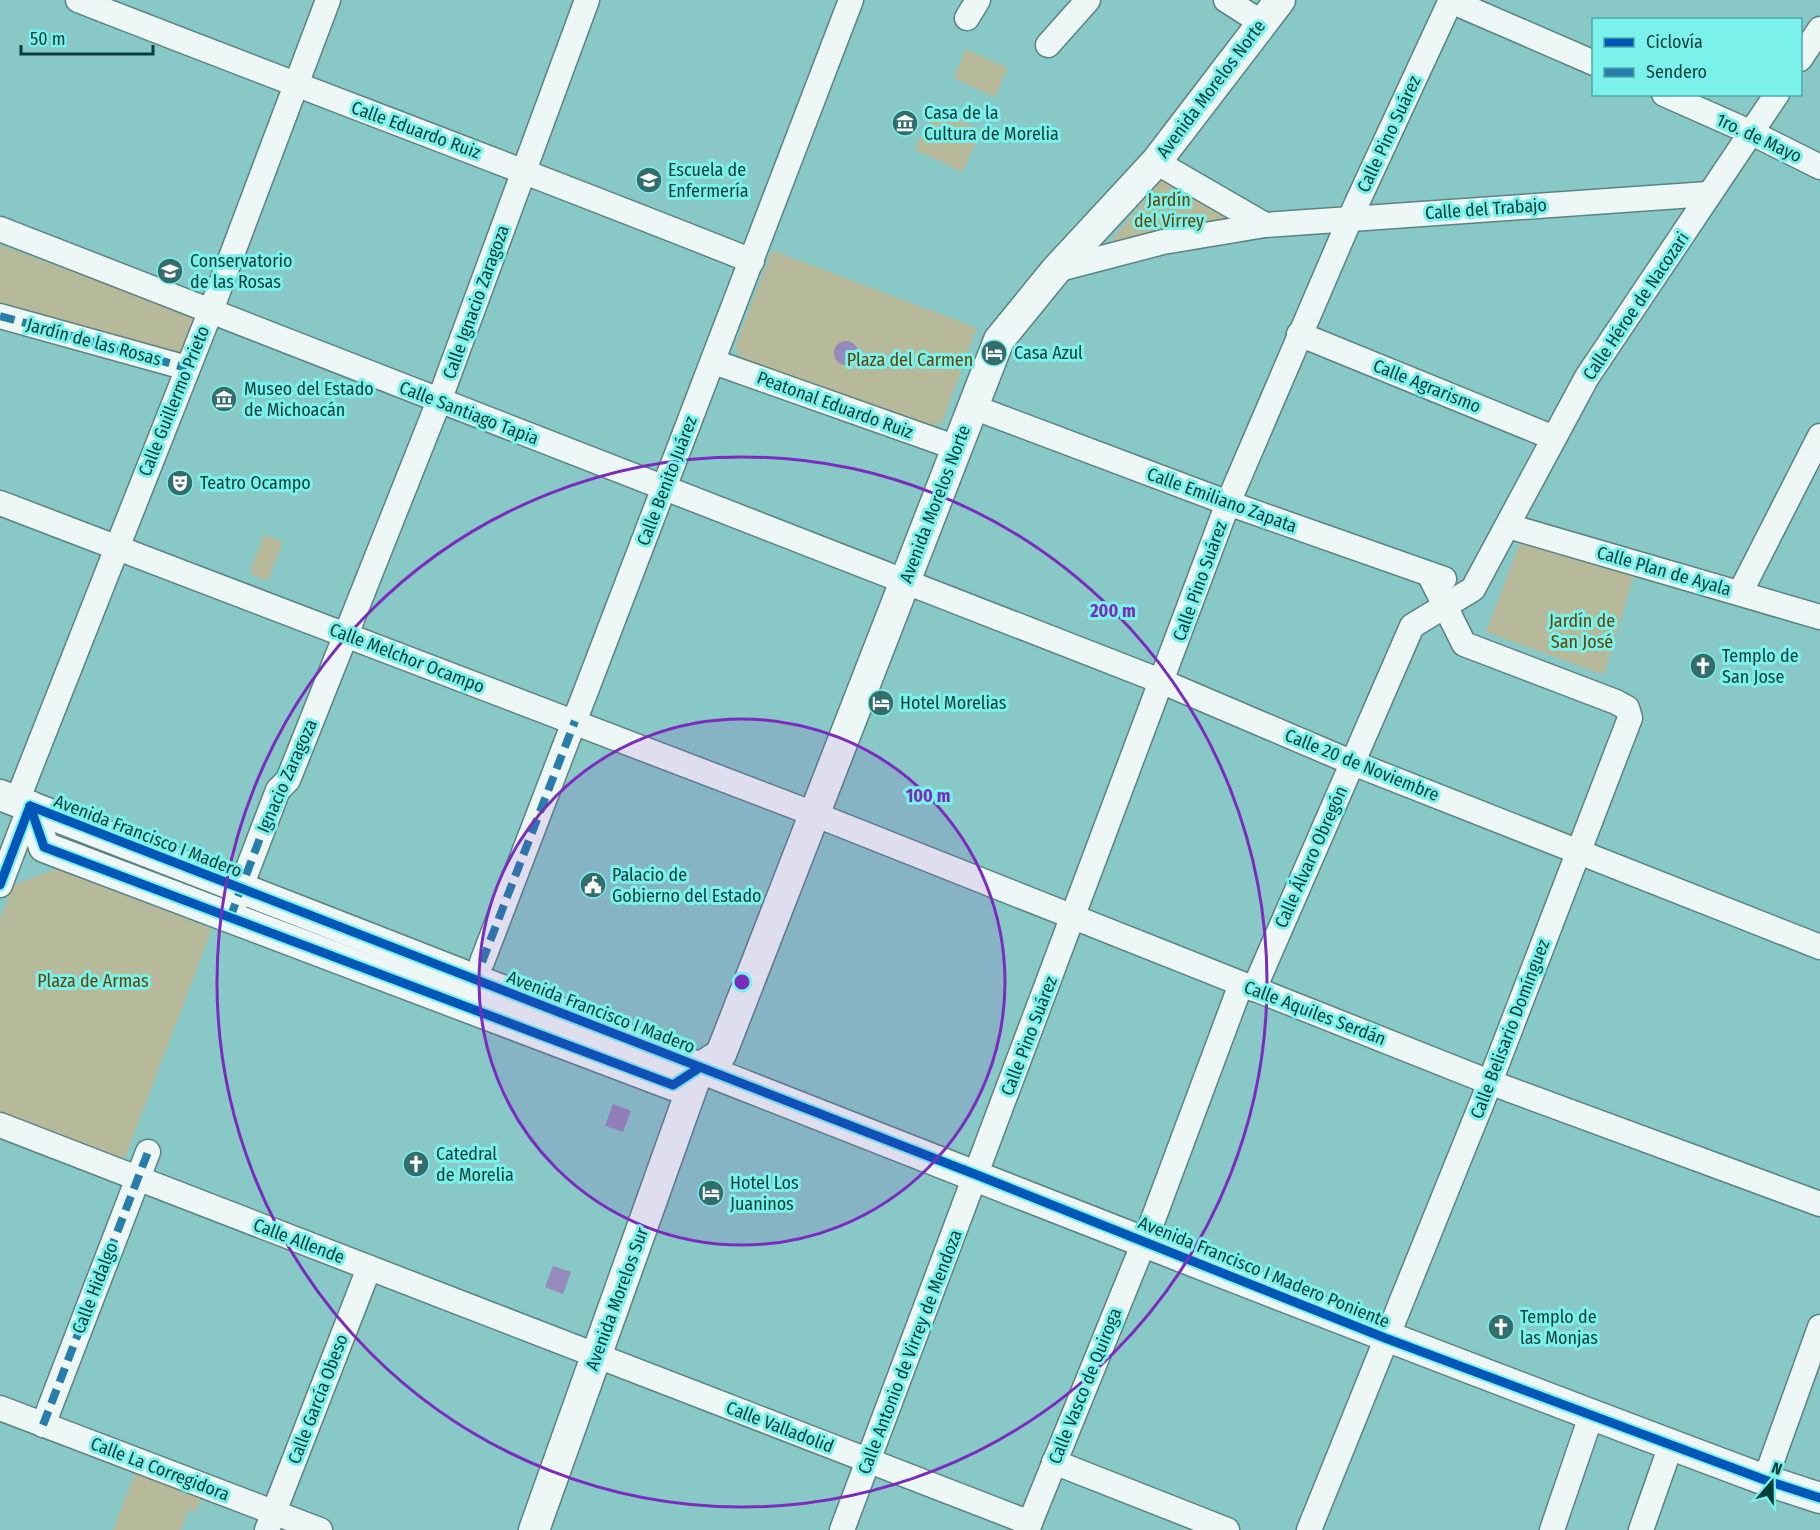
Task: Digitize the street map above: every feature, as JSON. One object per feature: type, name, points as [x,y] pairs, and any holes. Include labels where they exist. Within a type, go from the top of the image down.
[{"type":"main road","name":"Avenida Morelos Norte","points":[[699,1068],[721,1054],[999,340],[1056,270],[1156,162],[1271,11]]},
{"type":"main road","name":"Avenida Francisco I Madero","points":[[16,801],[699,1068]]},
{"type":"main road","name":"Avenida Francisco I Madero","points":[[16,801],[44,847],[673,1085],[699,1068]]},
{"type":"main road","name":"Avenida Francisco I Madero Poniente","points":[[699,1068],[977,1175],[1385,1338],[1591,1416],[1820,1498]]},
{"type":"main road","name":"Avenida Morelos Sur","points":[[534,1530],[699,1068]]},
{"type":"street","name":"Calle Eduardo Ruiz","points":[[78,0],[524,170],[752,261]]},
{"type":"street","name":"Calle Guillermo Prieto","points":[[0,885],[16,801],[211,311],[328,0]]},
{"type":"street","name":"Calle Ignacio Zaragoza","points":[[346,635],[439,401],[587,0]]},
{"type":"street","name":"Calle Benito Juárez","points":[[482,962],[851,0]]},
{"type":"street","points":[[1048,45],[1088,0]]},
{"type":"street","points":[[1226,0],[1271,11]]},
{"type":"street","points":[[1451,0],[1592,63]]},
{"type":"street","name":"Calle Pino Suárez","points":[[977,1175],[1228,503],[1350,218],[1451,0]]},
{"type":"street","points":[[1802,56],[1820,29]]},
{"type":"street","name":"1ro. de Mayo","points":[[1669,96],[1752,133],[1820,167]]},
{"type":"street","name":"Calle Héroe de Nacozari","points":[[1473,589],[1587,377],[1776,96]]},
{"type":"street","points":[[1156,162],[1265,225]]},
{"type":"street","name":"Calle del Trabajo","points":[[1056,270],[1163,242],[1265,225],[1708,194]]},
{"type":"street","name":"Calle Santiago Tapia","points":[[0,229],[906,581]]},
{"type":"street","name":"Jardín de las Rosas","points":[[0,316],[187,368]]},
{"type":"street","name":"Calle Agrarismo","points":[[1299,334],[1554,438]]},
{"type":"street","name":"Peatonal Eduardo Ruiz","points":[[714,362],[957,448]]},
{"type":"street","name":"Calle Emiliano Zapata","points":[[972,407],[1228,503],[1473,589]]},
{"type":"street","points":[[1740,593],[1819,441]]},
{"type":"street","name":"Calle Melchor Ocampo","points":[[0,503],[814,814]]},
{"type":"street","name":"Calle Plan de Ayala","points":[[1508,526],[1820,617]]},
{"type":"street","points":[[1429,574],[1446,607]]},
{"type":"street","name":"Calle 20 de Noviembre","points":[[906,581],[1163,681],[1353,762],[1820,947]]},
{"type":"street","name":"Calle Álvaro Obregón","points":[[1144,1242],[1247,987],[1353,762],[1412,626],[1473,589]]},
{"type":"street","name":"Calle Belisario Domínguez","points":[[1310,1530],[1489,1082],[1630,718],[1627,708],[1616,702],[1464,645],[1446,607]]},
{"type":"street","name":"Ignacio Zaragoza","points":[[230,918],[278,790],[288,780],[346,635]]},
{"type":"street","name":"Calle Aquiles Serdán","points":[[814,814],[1489,1082],[1820,1204]]},
{"type":"street","name":"Calle Allende","points":[[0,1125],[597,1356]]},
{"type":"street","name":"Calle Hidalgo","points":[[43,1425],[148,1152]]},
{"type":"street","name":"Calle Antonio de Virrey de Mendoza","points":[[842,1530],[977,1175]]},
{"type":"street","name":"Calle Vasco de Quiroga","points":[[1028,1527],[1144,1242]]},
{"type":"street","name":"Calle García Obeso","points":[[270,1521],[369,1268]]},
{"type":"street","points":[[1765,1480],[1820,1327]]},
{"type":"street","name":"Calle Valladolid","points":[[597,1356],[868,1461],[1028,1527]]},
{"type":"street","name":"Calle La Corregidora","points":[[0,1408],[270,1521],[320,1530]]},
{"type":"street","points":[[1551,1530],[1591,1416]]},
{"type":"street","points":[[1641,1530],[1671,1445]]},
{"type":"street","points":[[1054,1462],[1227,1530]]},
{"type":"green space","points":[[966,49],[1008,68],[995,97],[953,78]]},
{"type":"green space","points":[[933,108],[981,130],[963,172],[915,150]]},
{"type":"green space","name":"Jardín del Virrey","points":[[1163,177],[1236,223],[1105,248]]},
{"type":"green space","points":[[0,245],[196,318],[179,361],[0,311]]},
{"type":"green space","name":"Plaza del Carmen","points":[[772,250],[977,328],[942,423],[921,430],[745,365],[735,347]],"holes":[[[846,341],[858,350],[858,354],[847,364],[840,362],[834,353],[839,343]]]},
{"type":"green space","points":[[264,534],[283,542],[268,581],[249,574]]},
{"type":"green space","name":"Jardín de San José","points":[[1522,537],[1635,572],[1604,675],[1486,632]]},
{"type":"green space","name":"Plaza de Armas","points":[[58,868],[212,929],[123,1163],[0,1116],[0,919],[13,885]]},
{"type":"green space","points":[[137,1468],[203,1493],[196,1512],[189,1510],[181,1530],[113,1530]]},
{"type":"shaded area","points":[[846,341],[854,345],[858,353],[854,361],[846,365],[838,361],[834,353],[838,345]]},
{"type":"shaded area","points":[[613,1104],[631,1111],[623,1132],[605,1126]]},
{"type":"shaded area","points":[[553,1266],[571,1272],[563,1294],[545,1287]]},
{"type":"marked path","points":[[0,316],[187,368]]},
{"type":"marked path","points":[[482,962],[575,721]]},
{"type":"marked path","points":[[230,918],[278,790]]},
{"type":"marked path","points":[[43,1425],[148,1152]]},
{"type":"cycle path","points":[[30,806],[977,1175],[1385,1338],[1765,1480],[1820,1498]]},
{"type":"cycle path","points":[[30,806],[44,847],[673,1085],[699,1068]]},
{"type":"cycle path","points":[[0,885],[30,806]]},
{"type":"place","name":"Casa de la Cultura de Morelia","points":[[905,123]]},
{"type":"place","name":"Escuela de Enfermería","points":[[649,180]]},
{"type":"place","name":"Conservatorio de las Rosas","points":[[170,271]]},
{"type":"place","name":"Casa Azul","points":[[994,353]]},
{"type":"place","name":"Museo del Estado de Michoacán","points":[[224,399]]},
{"type":"place","name":"Teatro Ocampo","points":[[180,483]]},
{"type":"place","name":"Templo de San Jose","points":[[1703,666]]},
{"type":"place","name":"Hotel Morelias","points":[[881,703]]},
{"type":"place","name":"Palacio de Gobierno del Estado","points":[[593,885]]},
{"type":"place","name":"Catedral de Morelia","points":[[416,1164]]},
{"type":"place","name":"Hotel Los Juaninos","points":[[711,1193]]},
{"type":"place","name":"Templo de las Monjas","points":[[1501,1327]]}]
